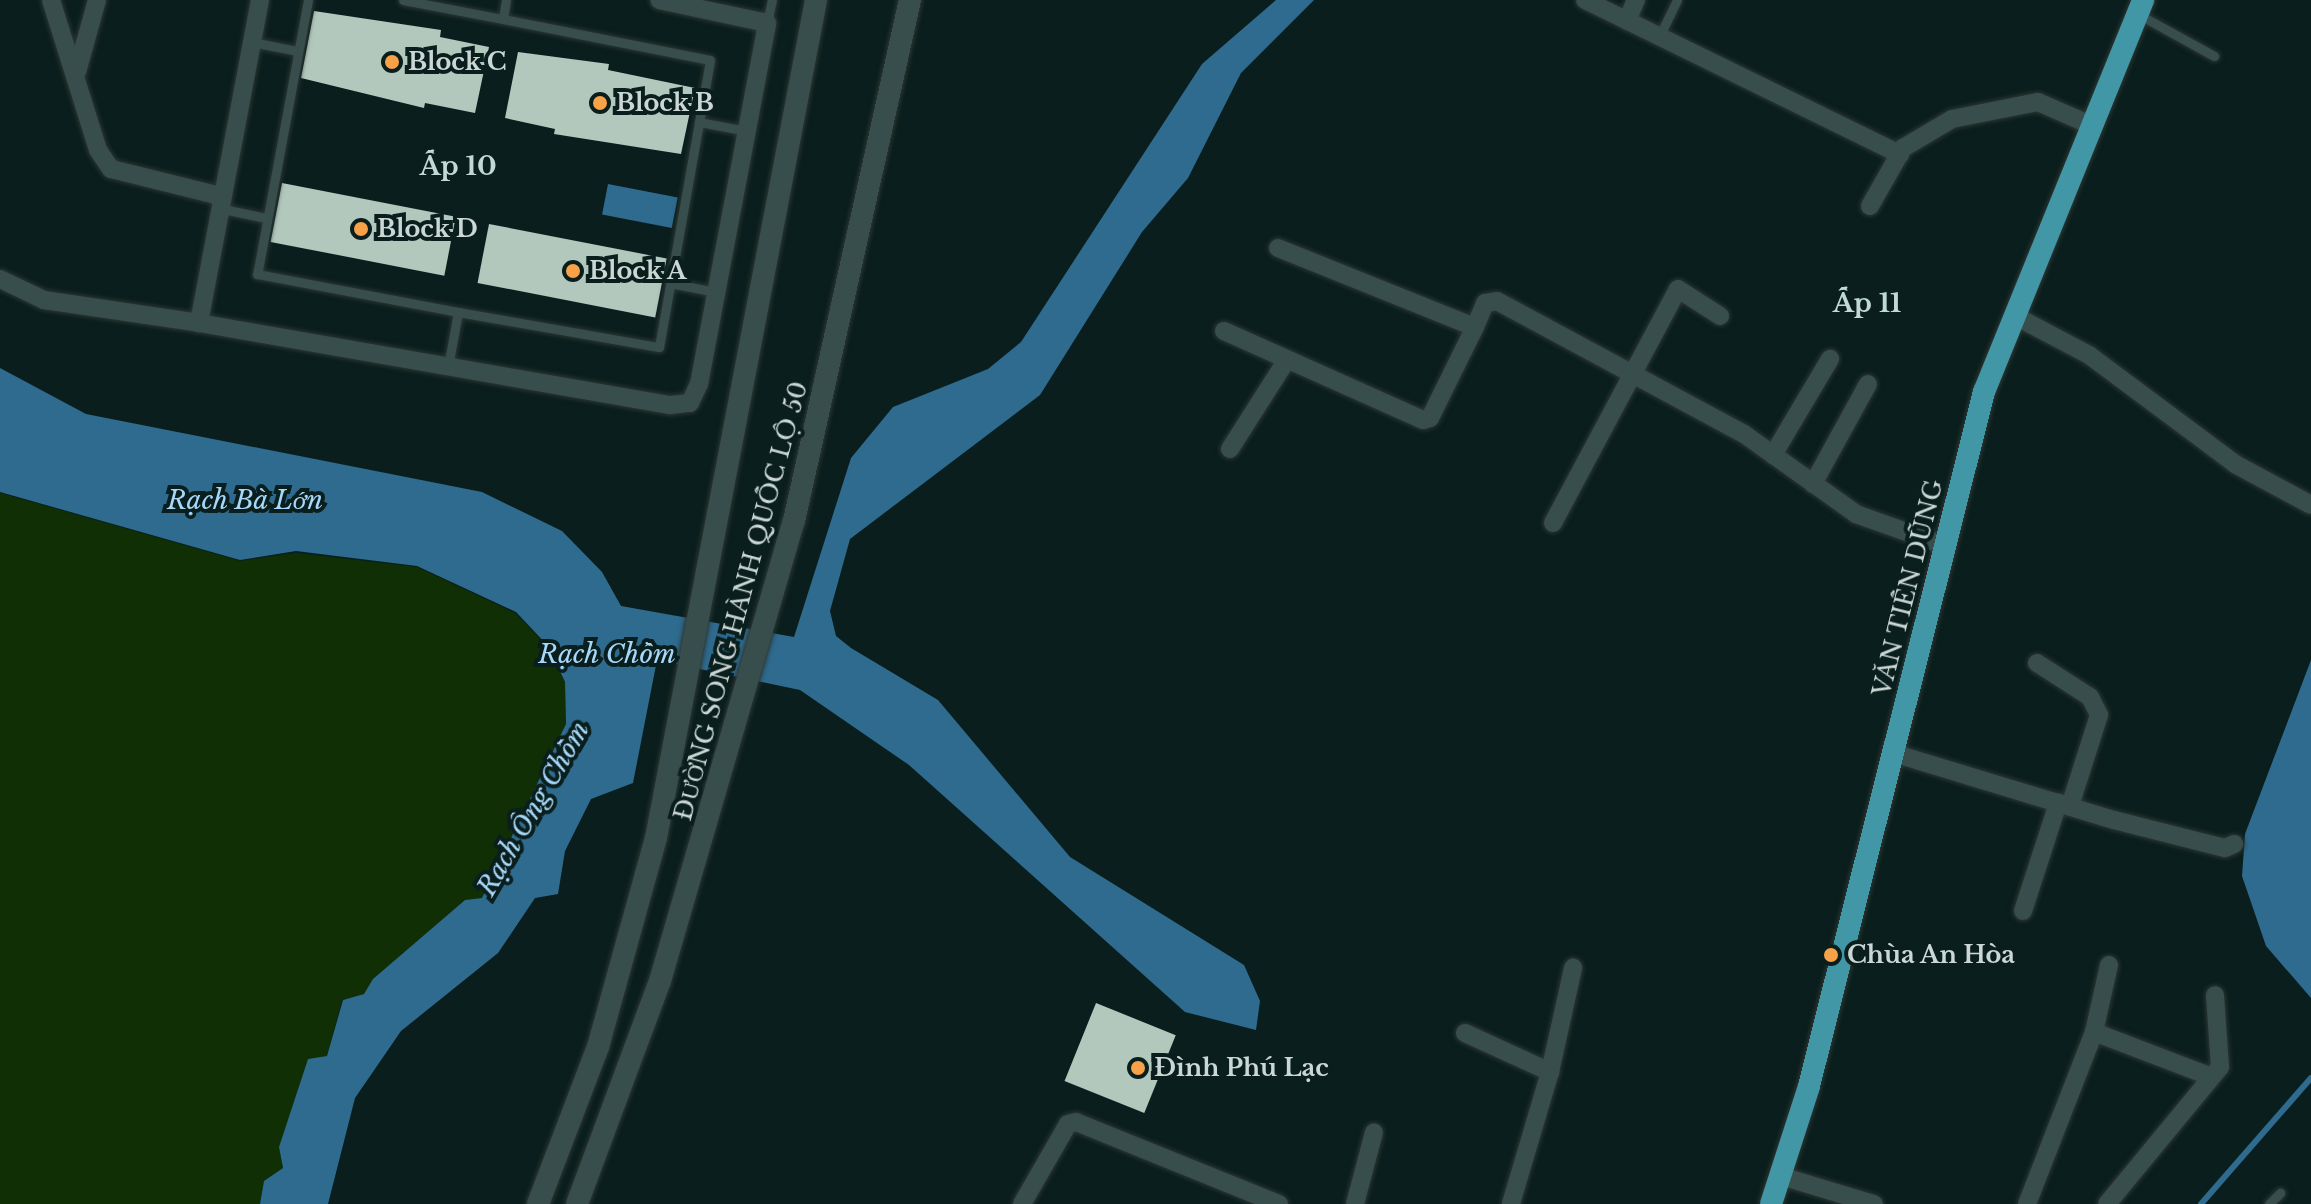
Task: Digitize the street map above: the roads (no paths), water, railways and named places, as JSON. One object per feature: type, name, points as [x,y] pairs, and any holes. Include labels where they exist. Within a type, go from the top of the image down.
[{"type":"highway","name":"VĂN TIẾN DŨNG","points":[[1771,1204],[1893,753],[1984,392],[2141,7]]},
{"type":"main road","name":"ĐƯỜNG SONG HÀNH QUỐC LỘ 50","points":[[538,1204],[630,942],[689,668],[816,0]]},
{"type":"main road","name":"ĐƯỜNG SONG HÀNH QUỐC LỘ 50","points":[[577,1204],[660,981],[768,613],[837,346],[910,0]]},
{"type":"street","points":[[51,0],[77,72],[98,150],[111,169],[219,202]]},
{"type":"street","points":[[77,72],[97,0]]},
{"type":"street","points":[[199,323],[219,202],[260,0]]},
{"type":"street","points":[[0,279],[44,300],[199,323],[448,367],[690,403],[716,292],[767,23],[659,0]]},
{"type":"street","points":[[1585,0],[1900,154]]},
{"type":"street","points":[[1627,21],[1636,0]]},
{"type":"street","points":[[1870,206],[1900,154],[1952,119],[2038,102],[2093,126]]},
{"type":"street","points":[[1278,248],[1475,327]]},
{"type":"street","points":[[1553,523],[1678,289],[1720,316]]},
{"type":"street","points":[[1224,331],[1423,420],[1430,418],[1485,303],[1497,301],[1634,374],[1773,455],[1856,514],[1946,546]]},
{"type":"street","points":[[2015,316],[2089,355],[2235,464],[2311,505]]},
{"type":"street","points":[[1773,455],[1830,359]]},
{"type":"street","points":[[1230,449],[1286,361]]},
{"type":"street","points":[[1813,484],[1868,384]]},
{"type":"street","points":[[2023,911],[2099,715],[2090,697],[2037,663]]},
{"type":"street","points":[[1893,753],[2064,805],[2225,848],[2234,844]]},
{"type":"street","points":[[2027,1204],[2094,1032],[2109,965]]},
{"type":"street","points":[[1511,1204],[1550,1072],[1573,968]]},
{"type":"street","points":[[2107,1204],[2209,1076],[2220,1067],[2215,995]]},
{"type":"street","points":[[2094,1032],[2209,1076]]},
{"type":"street","points":[[1465,1033],[1550,1072]]},
{"type":"street","points":[[1022,1204],[1068,1124],[1076,1122],[1279,1204]]},
{"type":"street","points":[[1355,1204],[1374,1132]]},
{"type":"street","points":[[1781,1176],[1874,1204]]},
{"type":"lane","points":[[308,0],[257,274],[659,347],[710,60],[403,0]]},
{"type":"lane","points":[[503,19],[506,0]]},
{"type":"lane","points":[[767,23],[772,0]]},
{"type":"lane","points":[[1659,37],[1677,0]]},
{"type":"lane","points":[[2141,7],[2214,56]]},
{"type":"lane","points":[[252,42],[298,51]]},
{"type":"lane","points":[[699,122],[747,131]]},
{"type":"lane","points":[[219,202],[266,218]]},
{"type":"lane","points":[[670,283],[716,292]]},
{"type":"lane","points":[[448,367],[458,312]]},
{"type":"lane","points":[[2269,1204],[2280,1193]]},
{"type":"water","name":"Rạch Chồm","points":[[1276,0],[1314,0],[1241,73],[1188,178],[1142,232],[1040,395],[850,539],[830,611],[836,636],[938,700],[1070,857],[1244,965],[1260,1001],[1256,1030],[1185,1012],[909,765],[800,690],[657,660],[633,783],[591,799],[565,851],[558,894],[535,898],[498,953],[401,1031],[355,1098],[328,1204],[260,1204],[264,1181],[283,1168],[279,1147],[308,1059],[327,1056],[343,1000],[364,994],[373,979],[465,900],[482,898],[566,724],[565,682],[548,646],[516,612],[417,566],[296,551],[240,560],[0,492],[0,368],[86,414],[482,492],[562,531],[602,572],[621,606],[794,637],[851,458],[893,407],[988,369],[1021,342],[1202,64]]},
{"type":"water","points":[[608,184],[678,198],[672,228],[602,214]]},
{"type":"water","points":[[2311,660],[2311,998],[2266,946],[2242,876],[2245,834]]},
{"type":"waterway","points":[[2201,1204],[2311,1078]]},
{"type":"place","name":"Block C","points":[[392,62]]},
{"type":"place","name":"Block B","points":[[600,103]]},
{"type":"place","name":"Block D","points":[[361,229]]},
{"type":"place","name":"Block A","points":[[573,271]]},
{"type":"place","name":"Chùa An Hòa","points":[[1831,955]]},
{"type":"place","name":"Đình Phú Lạc","points":[[1138,1068]]},
{"type":"district","name":"Ấp 10","points":[[458,167]]},
{"type":"district","name":"Ấp 11","points":[[1867,304]]},
{"type":"water label","name":"Rạch Bà Lớn","points":[[245,501]]},
{"type":"water label","name":"Rạch Ông Chồm","points":[[534,809]]}]
